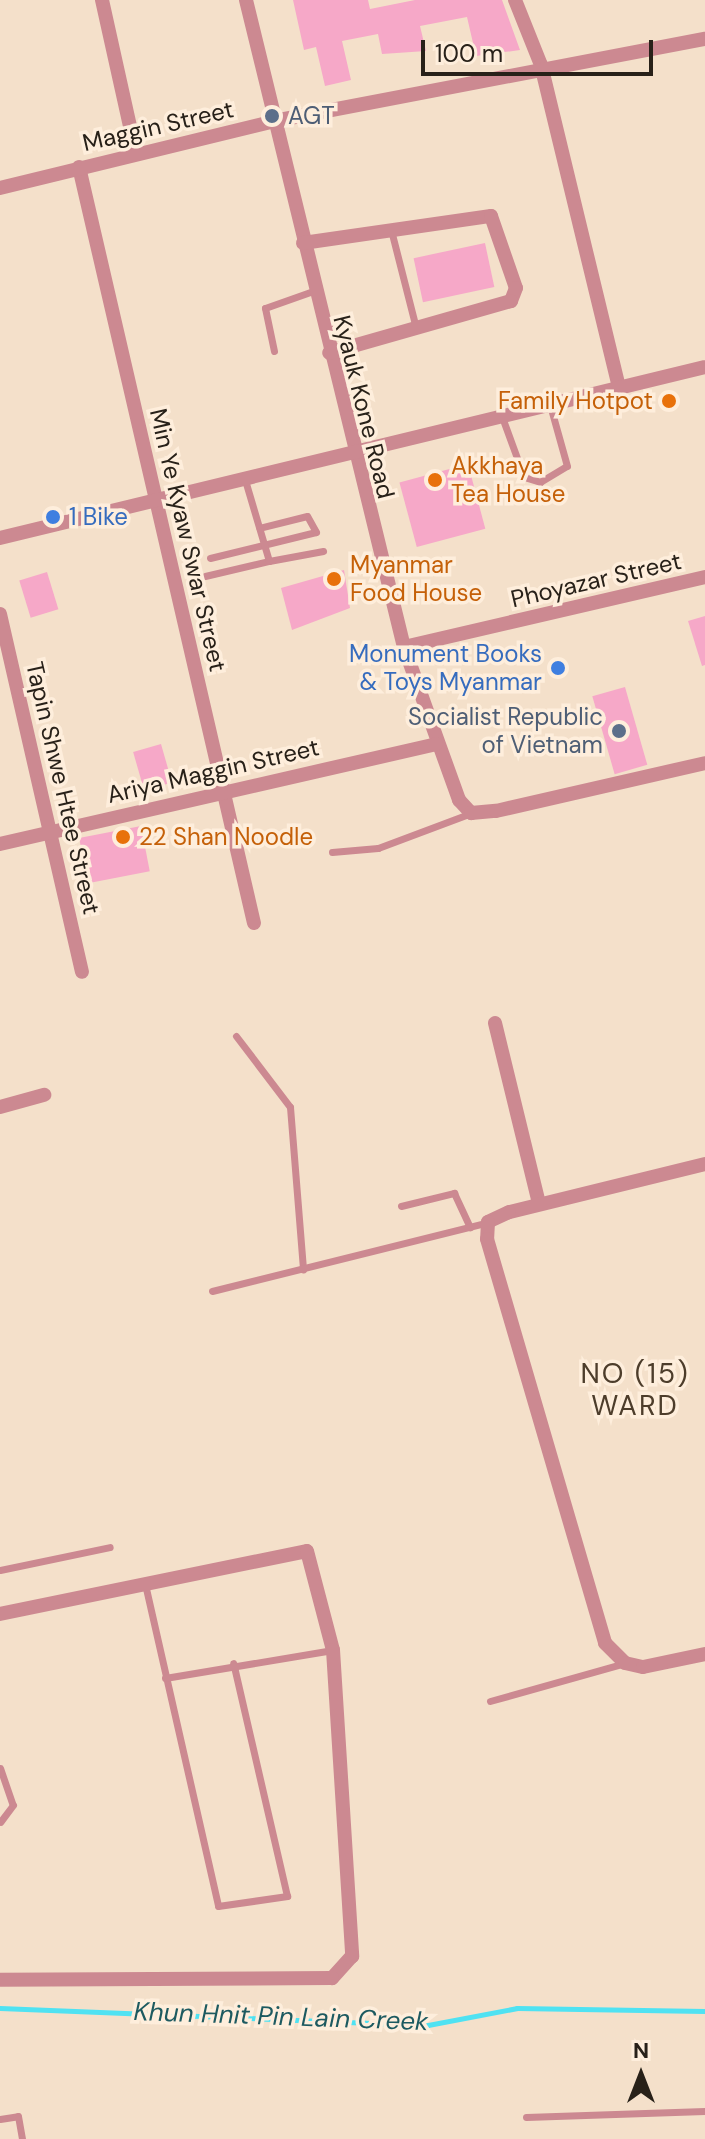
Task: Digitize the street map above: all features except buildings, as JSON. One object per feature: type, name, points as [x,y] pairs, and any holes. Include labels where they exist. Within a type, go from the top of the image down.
[{"type":"street","points":[[102,0],[136,153]]},
{"type":"street","name":"Kyauk Kone Road","points":[[246,0],[313,291],[404,647],[436,744],[471,813]]},
{"type":"street","points":[[515,0],[541,65],[619,388]]},
{"type":"street","name":"Maggin Street","points":[[0,188],[274,121],[541,65],[705,39]]},
{"type":"street","name":"Min Ye Kyaw Swar Street","points":[[79,167],[254,923]]},
{"type":"street","points":[[303,243],[491,216],[516,288],[511,301],[329,353]]},
{"type":"street","points":[[0,538],[705,367]]},
{"type":"street","name":"Phoyazar Street","points":[[404,647],[705,577]]},
{"type":"street","name":"Tapin Shwe Htee Street","points":[[0,614],[82,972]]},
{"type":"street","name":"Ariya Maggin Street","points":[[0,844],[223,789],[436,744]]},
{"type":"street","points":[[471,813],[705,763]]},
{"type":"street","points":[[495,1023],[539,1204]]},
{"type":"street","points":[[0,1107],[44,1095]]},
{"type":"street","points":[[705,1164],[539,1204],[488,1222],[487,1239],[587,1591],[605,1643],[625,1663],[643,1667],[705,1654]]},
{"type":"street","points":[[0,1614],[307,1551],[333,1650],[351,1890],[352,1956],[343,1970],[332,1978],[0,1980]]},
{"type":"lane","points":[[391,228],[416,328]]},
{"type":"lane","points":[[274,351],[265,308],[313,291]]},
{"type":"lane","points":[[502,417],[524,477],[540,482],[567,469],[550,405]]},
{"type":"lane","points":[[245,480],[269,561]]},
{"type":"lane","points":[[210,558],[314,535],[313,521],[307,516],[259,528]]},
{"type":"lane","points":[[205,576],[323,551]]},
{"type":"lane","points":[[332,852],[378,848],[471,813]]},
{"type":"lane","points":[[236,1036],[290,1107],[303,1269]]},
{"type":"lane","points":[[401,1206],[454,1193],[470,1227]]},
{"type":"lane","points":[[212,1291],[488,1222]]},
{"type":"lane","points":[[0,1570],[110,1547]]},
{"type":"lane","points":[[144,1582],[218,1906],[287,1896],[233,1663]]},
{"type":"lane","points":[[165,1678],[233,1663],[333,1650]]},
{"type":"lane","points":[[490,1701],[625,1663]]},
{"type":"lane","points":[[0,1768],[12,1790],[9,1817],[0,1822]]},
{"type":"lane","points":[[0,1792],[12,1790]]},
{"type":"lane","points":[[526,2117],[705,2111]]},
{"type":"lane","points":[[0,2119],[18,2116],[22,2139]]},
{"type":"waterway","name":"Khun Hnit Pin Lain Creek","points":[[0,2008],[428,2025],[517,2008],[705,2011]]},
{"type":"place","name":"AGT","points":[[272,116]]},
{"type":"place","name":"Family Hotpot","points":[[669,401]]},
{"type":"place","name":"Akkhaya Tea House","points":[[435,480]]},
{"type":"place","name":"1 Bike","points":[[53,517]]},
{"type":"place","name":"Myanmar Food House","points":[[334,579]]},
{"type":"place","name":"Monument Books & Toys Myanmar","points":[[558,668]]},
{"type":"place","name":"Socialist Republic of Vietnam","points":[[619,731]]},
{"type":"place","name":"22 Shan Noodle","points":[[123,837]]},
{"type":"district","name":"NO (15) WARD","points":[[635,1390]]}]
